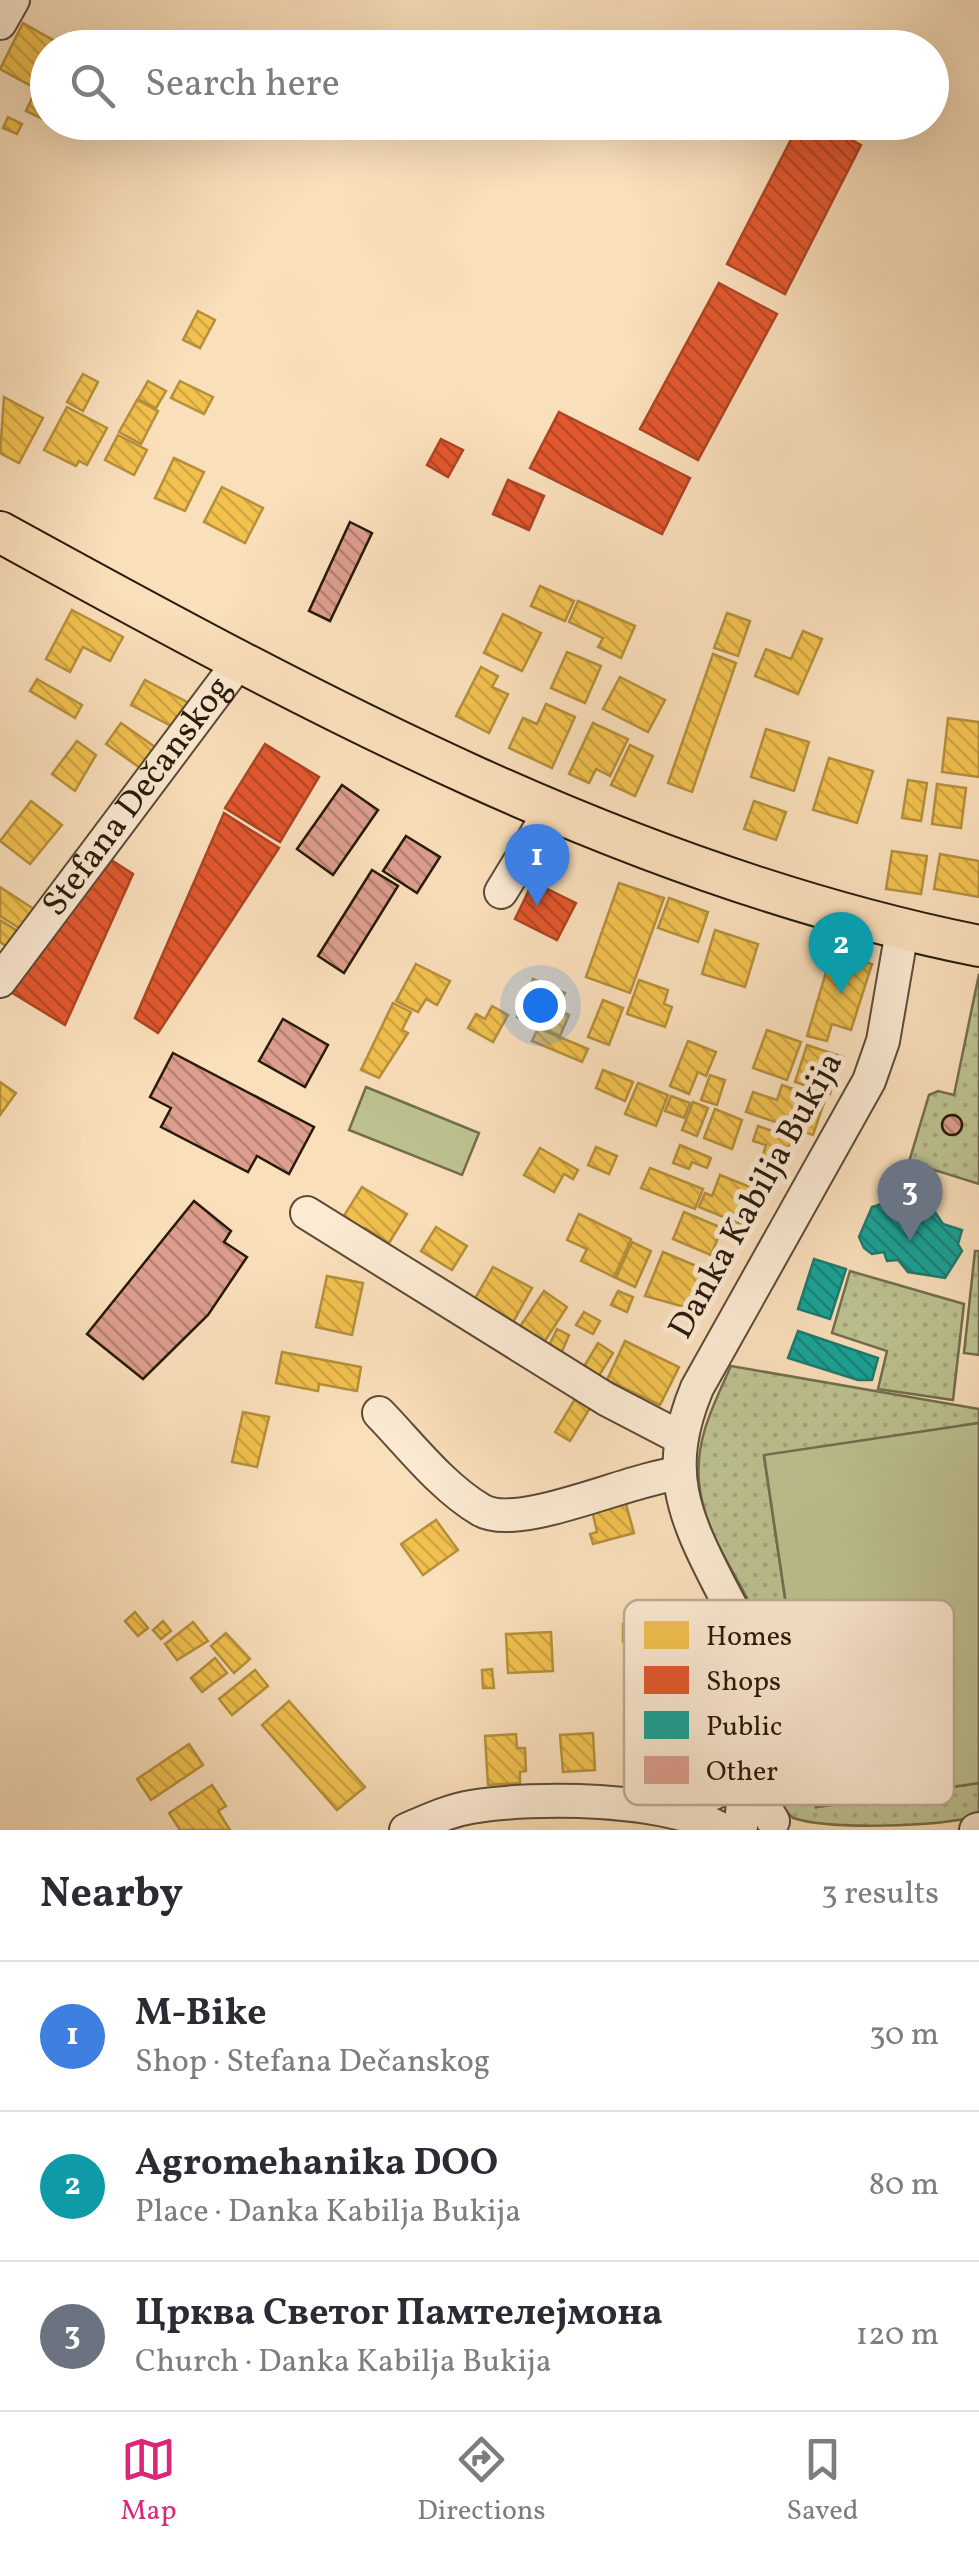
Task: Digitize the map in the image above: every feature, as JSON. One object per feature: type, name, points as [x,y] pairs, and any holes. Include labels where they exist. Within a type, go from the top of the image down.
[{"type":"main road","name":"Stefana Dečanskog","points":[[1,535],[239,662],[551,810],[724,880],[902,931],[979,946]]},
{"type":"street","points":[[0,24],[13,0]]},
{"type":"street","name":"Stefana Dečanskog","points":[[0,981],[239,662]]},
{"type":"street","points":[[501,892],[551,810]]},
{"type":"street","name":"Danka Kabilja Bukija","points":[[726,1600],[688,1520],[678,1474],[679,1437],[697,1388],[870,1081],[883,1040],[902,931]]},
{"type":"street","points":[[307,1213],[606,1399],[679,1437]]},
{"type":"street","points":[[379,1414],[439,1476],[481,1510],[498,1516],[530,1513],[652,1476],[678,1474]]},
{"type":"street","points":[[406,1830],[438,1816],[503,1804],[580,1804],[671,1811],[761,1828]]},
{"type":"street","points":[[671,1811],[685,1805]]},
{"type":"green space","points":[[979,974],[979,1184],[909,1162],[929,1095],[938,1091],[954,1095]]},
{"type":"green space","points":[[366,1087],[479,1133],[462,1175],[349,1130]]},
{"type":"green space","points":[[975,1251],[979,1251],[979,1355],[964,1353]]},
{"type":"green space","points":[[850,1271],[964,1304],[953,1400],[878,1389],[887,1351],[832,1333]]},
{"type":"green space","points":[[731,1366],[979,1409],[979,1423],[764,1456],[785,1600],[748,1600],[712,1531],[699,1482],[700,1451],[712,1408]]},
{"type":"green space","points":[[979,1423],[979,1783],[954,1787],[954,1600],[785,1600],[764,1455]]},
{"type":"green space","points":[[979,1783],[979,1816],[960,1820],[856,1826],[793,1818],[782,1805],[954,1805],[954,1787]]},
{"type":"building: Homes","points":[[23,23],[35,30],[30,30],[30,85],[0,69]]},
{"type":"building: Homes","points":[[8,117],[22,124],[17,134],[3,128]]},
{"type":"building: Homes","points":[[198,311],[215,320],[200,348],[183,340]]},
{"type":"building: Homes","points":[[83,374],[98,382],[83,411],[67,402]]},
{"type":"building: Homes","points":[[148,381],[166,391],[156,408],[138,399]]},
{"type":"building: Homes","points":[[180,381],[213,397],[204,414],[171,398]]},
{"type":"building: Homes","points":[[4,397],[43,418],[19,463],[0,453]]},
{"type":"building: Homes","points":[[137,400],[158,411],[141,444],[119,432]]},
{"type":"building: Homes","points":[[67,407],[107,428],[87,465],[79,461],[76,466],[44,450]]},
{"type":"building: Homes","points":[[118,435],[147,450],[134,475],[105,460]]},
{"type":"building: Homes","points":[[174,458],[204,472],[185,511],[155,498]]},
{"type":"building: Homes","points":[[222,487],[263,508],[245,543],[204,522]]},
{"type":"building: Homes","points":[[540,586],[574,601],[565,621],[531,606]]},
{"type":"building: Homes","points":[[578,601],[635,626],[621,658],[598,647],[603,638],[569,622]]},
{"type":"building: Homes","points":[[72,610],[123,637],[110,661],[83,647],[70,672],[46,659]]},
{"type":"building: Homes","points":[[727,613],[750,621],[738,656],[714,648]]},
{"type":"building: Homes","points":[[503,614],[541,633],[522,671],[484,653]]},
{"type":"building: Homes","points":[[803,631],[822,639],[798,694],[755,676],[766,649],[791,659]]},
{"type":"building: Homes","points":[[567,652],[601,666],[585,703],[551,688]]},
{"type":"building: Homes","points":[[713,654],[736,663],[692,792],[668,783]]},
{"type":"building: Homes","points":[[481,667],[498,676],[492,687],[508,694],[489,733],[456,716]]},
{"type":"building: Homes","points":[[620,677],[665,700],[648,732],[603,709]]},
{"type":"building: Homes","points":[[37,679],[82,705],[75,718],[30,691]]},
{"type":"building: Homes","points":[[145,680],[191,704],[177,729],[131,705]]},
{"type":"building: Homes","points":[[546,704],[575,717],[552,768],[509,748],[523,718],[537,724]]},
{"type":"building: Homes","points":[[948,718],[979,722],[979,777],[942,772]]},
{"type":"building: Homes","points":[[121,723],[158,749],[143,770],[106,744]]},
{"type":"building: Homes","points":[[593,723],[628,739],[610,776],[596,769],[589,783],[569,774]]},
{"type":"building: Homes","points":[[766,729],[809,742],[794,791],[751,777]]},
{"type":"building: Homes","points":[[77,741],[96,755],[75,791],[52,774]]},
{"type":"building: Homes","points":[[630,745],[653,756],[635,796],[611,785]]},
{"type":"building: Homes","points":[[829,758],[873,771],[857,823],[813,810]]},
{"type":"building: Homes","points":[[908,780],[927,783],[921,821],[902,818]]},
{"type":"building: Homes","points":[[937,784],[966,788],[961,828],[932,824]]},
{"type":"building: Homes","points":[[31,801],[62,825],[30,864],[0,841]]},
{"type":"building: Homes","points":[[754,801],[786,812],[776,840],[744,829]]},
{"type":"building: Homes","points":[[892,851],[927,856],[921,894],[886,889]]},
{"type":"building: Homes","points":[[940,854],[979,861],[979,897],[934,889]]},
{"type":"building: Homes","points":[[619,883],[664,898],[630,993],[586,977]]},
{"type":"building: Homes","points":[[0,887],[37,911],[24,931],[0,916]]},
{"type":"building: Homes","points":[[669,898],[708,912],[698,942],[658,928]]},
{"type":"building: Homes","points":[[0,920],[22,934],[12,950],[0,942]]},
{"type":"building: Homes","points":[[715,930],[758,944],[745,987],[702,974]]},
{"type":"building: Homes","points":[[832,952],[872,964],[851,1030],[832,1024],[827,1041],[807,1036]]},
{"type":"building: Homes","points":[[416,964],[450,981],[437,1005],[426,999],[418,1012],[396,1001]]},
{"type":"building: Homes","points":[[533,979],[565,993],[558,1010],[569,1015],[560,1036],[517,1017]]},
{"type":"building: Homes","points":[[639,980],[668,990],[664,1004],[672,1007],[665,1027],[627,1014]]},
{"type":"building: Homes","points":[[603,1000],[623,1008],[609,1045],[588,1037]]},
{"type":"building: Homes","points":[[393,1003],[411,1012],[402,1030],[408,1033],[379,1078],[361,1070]]},
{"type":"building: Homes","points":[[492,1006],[508,1015],[493,1042],[468,1028],[476,1014],[485,1019]]},
{"type":"building: Homes","points":[[538,1028],[588,1049],[582,1062],[532,1041]]},
{"type":"building: Homes","points":[[767,1030],[801,1042],[787,1080],[753,1068]]},
{"type":"building: Homes","points":[[688,1041],[716,1052],[706,1076],[698,1072],[689,1094],[670,1086]]},
{"type":"building: Homes","points":[[807,1045],[843,1057],[830,1094],[795,1082]]},
{"type":"building: Homes","points":[[603,1070],[633,1082],[625,1101],[596,1088]]},
{"type":"building: Homes","points":[[710,1075],[725,1080],[717,1105],[701,1100]]},
{"type":"building: Homes","points":[[0,1082],[16,1093],[0,1115]]},
{"type":"building: Homes","points":[[638,1083],[668,1095],[656,1126],[625,1114]]},
{"type":"building: Homes","points":[[782,1085],[825,1100],[813,1135],[746,1112],[753,1092],[777,1100]]},
{"type":"building: Homes","points":[[671,1096],[690,1103],[684,1118],[665,1111]]},
{"type":"building: Homes","points":[[693,1102],[708,1108],[697,1136],[682,1130]]},
{"type":"building: Homes","points":[[715,1109],[742,1120],[732,1149],[704,1138]]},
{"type":"building: Homes","points":[[758,1126],[792,1138],[782,1165],[762,1158],[766,1145],[753,1141]]},
{"type":"building: Homes","points":[[680,1145],[711,1158],[707,1168],[692,1162],[689,1169],[673,1163]]},
{"type":"building: Homes","points":[[596,1147],[617,1156],[609,1174],[588,1165]]},
{"type":"building: Homes","points":[[540,1148],[578,1170],[573,1179],[564,1174],[554,1192],[524,1175]]},
{"type":"building: Homes","points":[[650,1168],[703,1189],[695,1209],[641,1188]]},
{"type":"building: Homes","points":[[720,1175],[765,1193],[751,1228],[699,1207],[705,1193],[712,1196]]},
{"type":"building: Homes","points":[[362,1187],[407,1214],[389,1243],[365,1228],[359,1238],[338,1225]]},
{"type":"building: Homes","points":[[684,1212],[722,1228],[711,1255],[673,1239]]},
{"type":"building: Homes","points":[[579,1214],[631,1239],[614,1277],[581,1261],[587,1249],[567,1240]]},
{"type":"building: Homes","points":[[436,1227],[467,1246],[452,1270],[421,1251]]},
{"type":"building: Homes","points":[[632,1242],[651,1251],[635,1287],[616,1278]]},
{"type":"building: Homes","points":[[663,1252],[706,1270],[699,1285],[708,1289],[699,1311],[645,1296]]},
{"type":"building: Homes","points":[[493,1267],[532,1288],[512,1324],[473,1302]]},
{"type":"building: Homes","points":[[327,1276],[363,1283],[352,1335],[316,1327]]},
{"type":"building: Homes","points":[[544,1291],[567,1307],[541,1347],[517,1331]]},
{"type":"building: Homes","points":[[618,1291],[633,1297],[627,1312],[611,1305]]},
{"type":"building: Homes","points":[[584,1312],[600,1321],[593,1334],[576,1325]]},
{"type":"building: Homes","points":[[557,1329],[569,1335],[560,1356],[547,1350]]},
{"type":"building: Homes","points":[[625,1341],[679,1367],[660,1405],[607,1380]]},
{"type":"building: Homes","points":[[598,1343],[613,1353],[598,1377],[583,1368]]},
{"type":"building: Homes","points":[[282,1352],[361,1367],[357,1391],[319,1384],[318,1391],[276,1383]]},
{"type":"building: Homes","points":[[575,1399],[590,1408],[570,1441],[555,1432]]},
{"type":"building: Homes","points":[[243,1412],[269,1417],[257,1467],[232,1462]]},
{"type":"building: Homes","points":[[624,1497],[634,1533],[593,1544],[590,1534],[597,1532],[591,1506]]},
{"type":"building: Homes","points":[[436,1520],[458,1550],[423,1575],[401,1544]]},
{"type":"building: Homes","points":[[135,1612],[148,1628],[138,1636],[125,1621]]},
{"type":"building: Homes","points":[[163,1621],[171,1631],[161,1639],[153,1630]]},
{"type":"building: Homes","points":[[193,1622],[208,1641],[177,1660],[165,1644]]},
{"type":"building: Homes","points":[[551,1632],[553,1671],[508,1673],[506,1634]]},
{"type":"building: Homes","points":[[226,1633],[250,1659],[234,1673],[211,1646]]},
{"type":"building: Homes","points":[[215,1658],[227,1673],[202,1692],[191,1678]]},
{"type":"building: Homes","points":[[492,1669],[494,1688],[483,1688],[482,1670]]},
{"type":"building: Homes","points":[[255,1670],[268,1686],[232,1715],[219,1699]]},
{"type":"building: Homes","points":[[289,1701],[365,1787],[337,1810],[262,1725]]},
{"type":"building: Homes","points":[[593,1733],[595,1770],[563,1772],[560,1735]]},
{"type":"building: Homes","points":[[516,1734],[517,1748],[525,1748],[526,1771],[520,1772],[520,1783],[488,1785],[485,1736]]},
{"type":"building: Homes","points":[[189,1744],[203,1765],[151,1800],[137,1779]]},
{"type":"building: Homes","points":[[212,1785],[226,1806],[218,1811],[230,1830],[180,1830],[169,1813]]},
{"type":"building: Shops","points":[[791,140],[851,140],[861,145],[785,294],[727,264]]},
{"type":"building: Shops","points":[[719,283],[777,314],[698,460],[640,429]]},
{"type":"building: Shops","points":[[559,412],[690,478],[662,534],[530,468]]},
{"type":"building: Shops","points":[[441,439],[463,450],[448,477],[427,465]]},
{"type":"building: Shops","points":[[508,480],[544,496],[529,530],[493,514]]},
{"type":"building: Shops","points":[[265,744],[319,777],[280,842],[225,808]]},
{"type":"building: Shops","points":[[224,813],[279,848],[158,1033],[135,1018]]},
{"type":"building: Shops","points":[[105,856],[133,874],[65,1025],[9,991]]},
{"type":"building: Shops","points":[[533,882],[576,903],[557,940],[515,919]]},
{"type":"building: Public","points":[[894,1205],[900,1214],[908,1208],[918,1215],[935,1212],[943,1224],[962,1230],[958,1244],[962,1251],[945,1278],[908,1272],[898,1260],[887,1261],[884,1252],[872,1254],[864,1248],[859,1237],[872,1207]]},
{"type":"building: Public","points":[[814,1259],[846,1269],[830,1319],[798,1309]]},
{"type":"building: Public","points":[[798,1331],[878,1358],[872,1380],[858,1380],[788,1358]]},
{"type":"building: Other","points":[[350,522],[372,533],[330,621],[309,611]]},
{"type":"building: Other","points":[[342,785],[378,810],[333,875],[297,849]]},
{"type":"building: Other","points":[[406,836],[440,857],[417,893],[383,871]]},
{"type":"building: Other","points":[[372,870],[398,886],[344,973],[318,956]]},
{"type":"building: Other","points":[[283,1019],[328,1045],[305,1087],[259,1061]]},
{"type":"building: Other","points":[[173,1053],[314,1127],[289,1174],[257,1156],[248,1172],[161,1127],[171,1108],[150,1097]]},
{"type":"building: Other","points":[[948,1115],[956,1115],[962,1125],[956,1135],[948,1135],[942,1129],[942,1121]]},
{"type":"building: Other","points":[[194,1201],[231,1231],[224,1242],[247,1257],[208,1315],[143,1379],[87,1334]]},
{"type":"place","name":"M-Bike","points":[[537,906]]},
{"type":"place","name":"Agromehanika DOO","points":[[841,994]]},
{"type":"place","name":"Црква Светог Памтелејмона","points":[[910,1241]]}]
